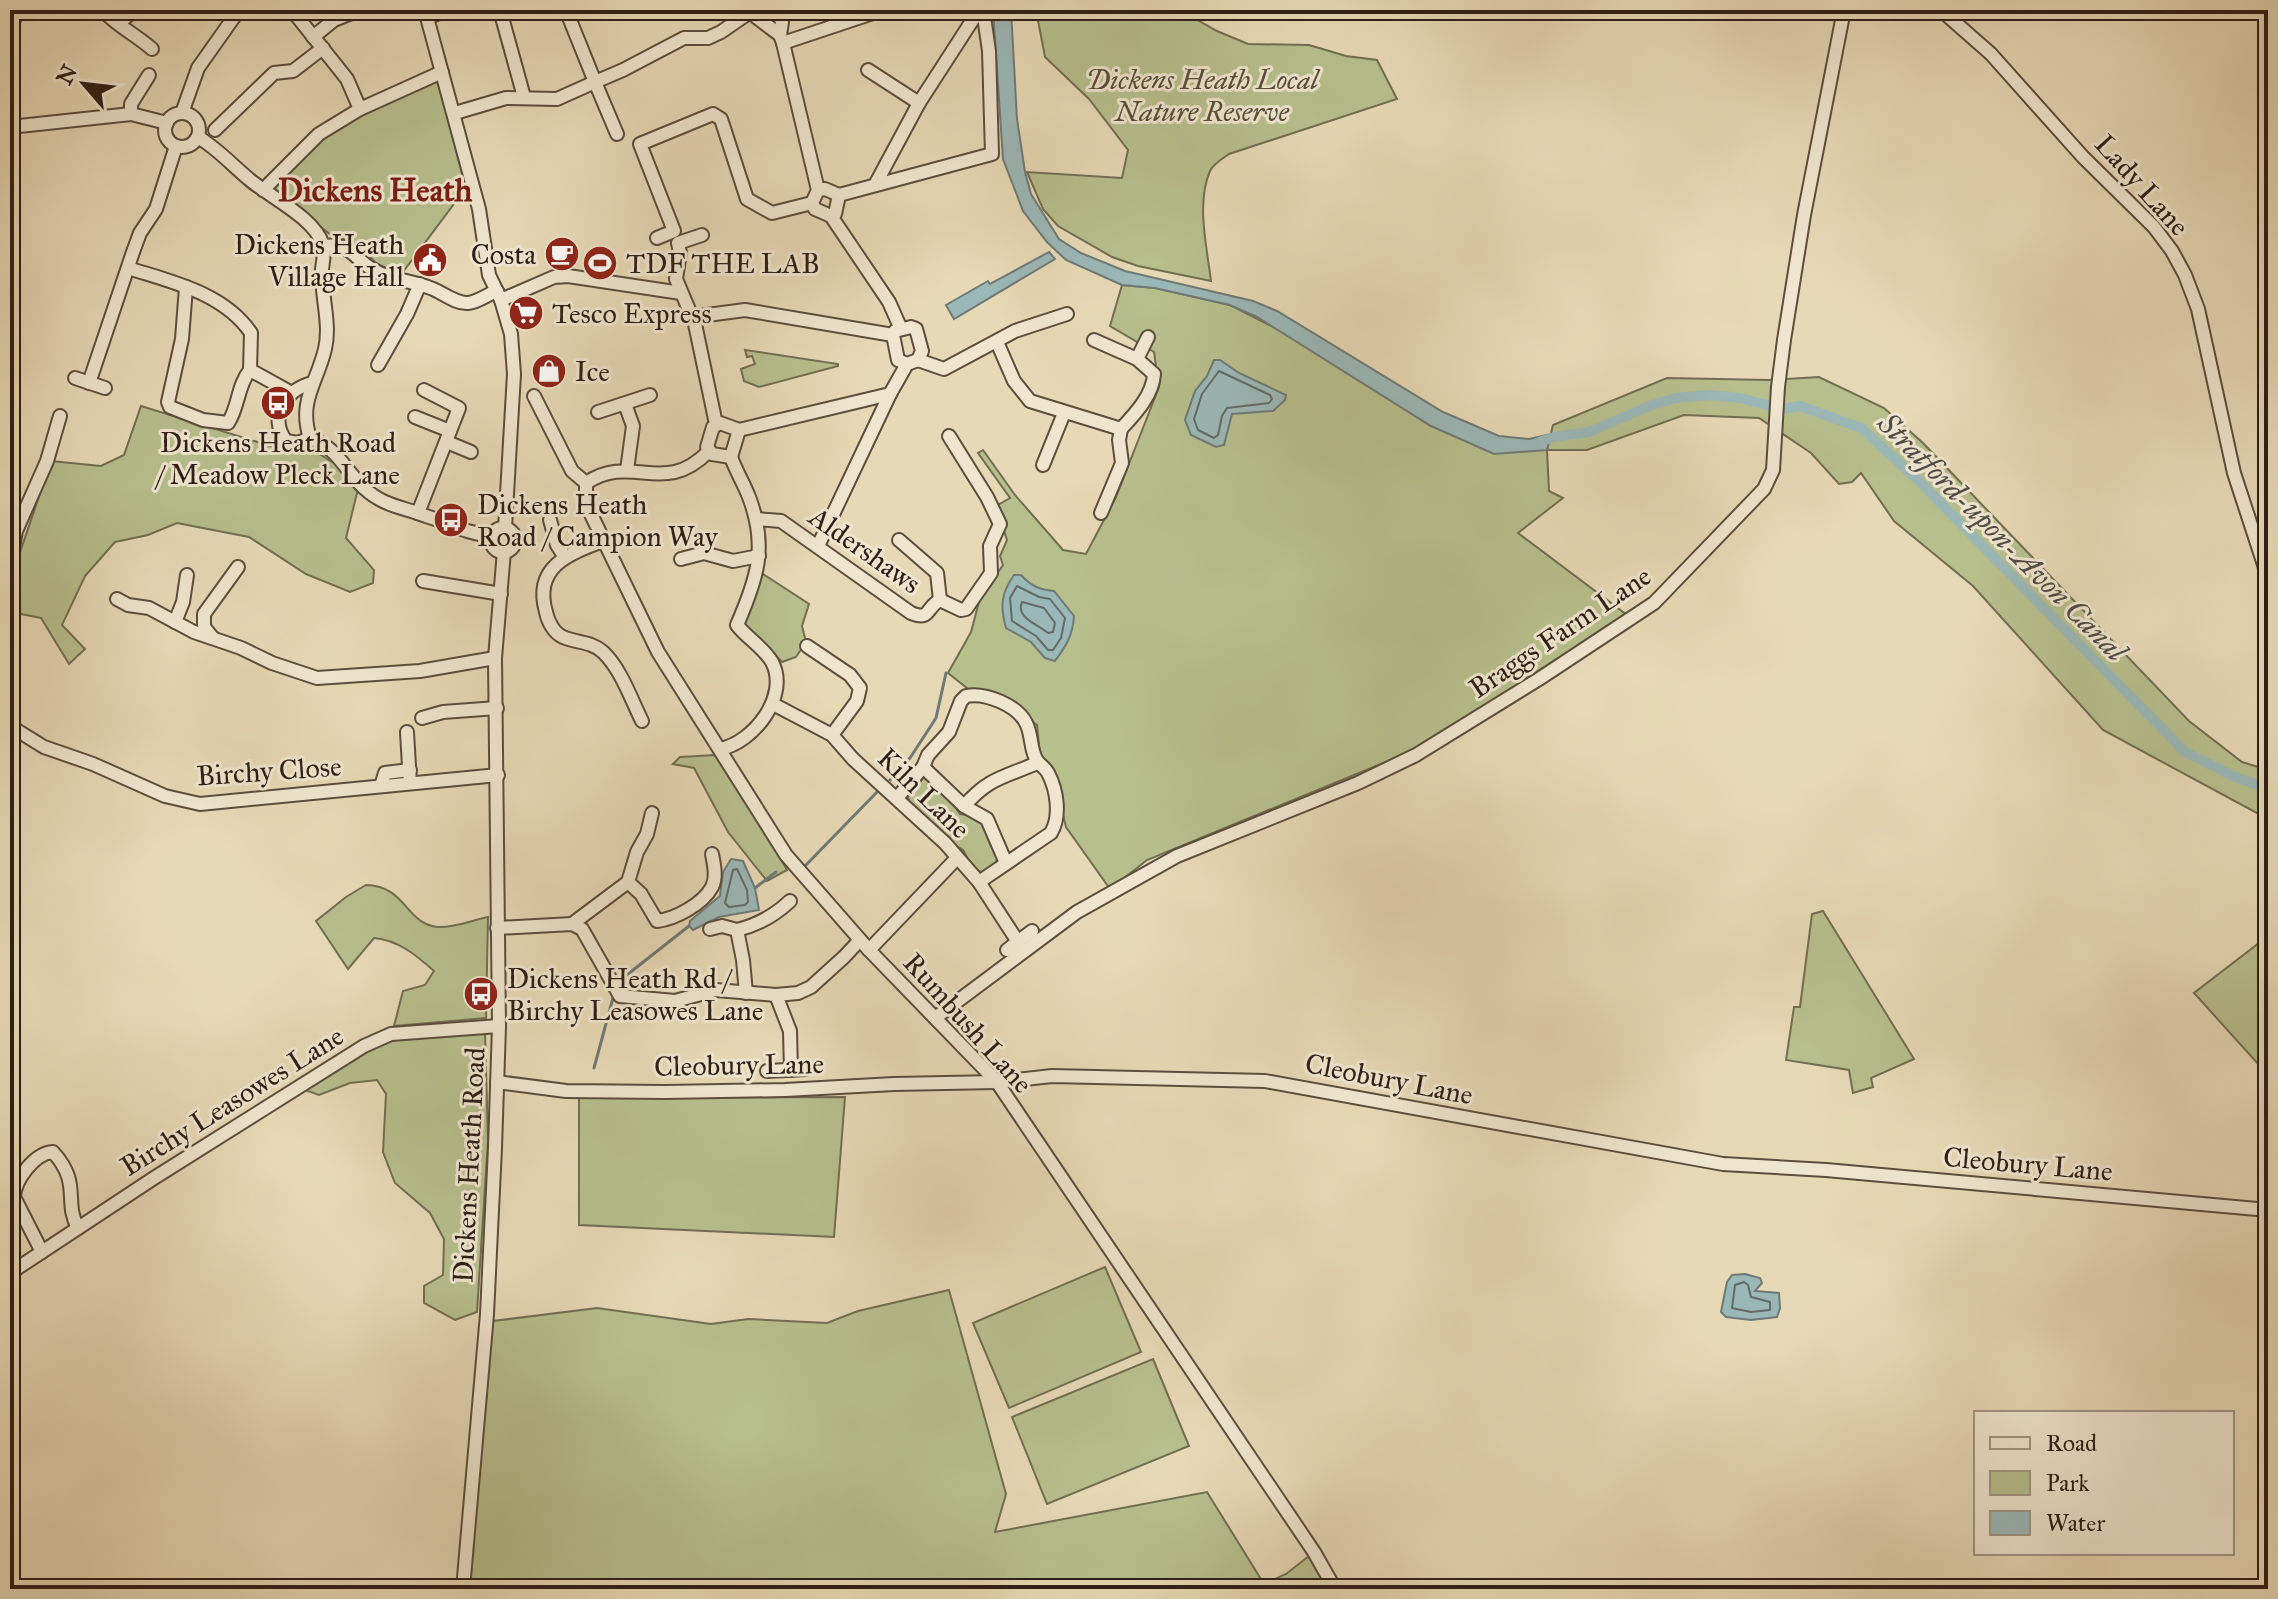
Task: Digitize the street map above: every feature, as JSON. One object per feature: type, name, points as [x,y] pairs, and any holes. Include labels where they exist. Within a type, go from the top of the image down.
[{"type":"street","points":[[10,25],[20,10]]},
{"type":"street","points":[[103,10],[109,18],[152,49]]},
{"type":"street","points":[[120,23],[133,10]]},
{"type":"street","points":[[182,113],[198,68],[239,10]]},
{"type":"street","points":[[292,10],[347,79],[360,109]]},
{"type":"street","points":[[313,37],[334,20],[359,10]]},
{"type":"street","points":[[449,10],[427,14],[479,209],[489,275],[499,295],[520,374],[505,528]]},
{"type":"street","points":[[500,10],[524,97]]},
{"type":"street","points":[[566,10],[617,134]]},
{"type":"street","points":[[778,10],[782,22],[781,39],[818,190],[812,203]]},
{"type":"street","points":[[781,39],[882,10]]},
{"type":"street","points":[[818,190],[825,189],[839,195],[992,154],[989,51],[981,10]]},
{"type":"street","points":[[875,185],[919,103],[981,10]]},
{"type":"street","name":"Braggs Farm Lane","points":[[935,1018],[1077,912],[1177,856],[1358,783],[1416,755],[1539,679],[1654,603],[1764,489],[1773,470],[1777,397],[1804,215],[1844,10]]},
{"type":"street","name":"Lady Lane","points":[[1941,10],[1991,54],[2083,157],[2154,227],[2172,251],[2198,309],[2234,473],[2268,577]]},
{"type":"street","points":[[455,113],[506,98],[557,99],[623,70],[684,38],[708,38],[748,11],[781,39]]},
{"type":"street","points":[[215,130],[274,73],[293,71],[323,48]]},
{"type":"street","points":[[868,70],[919,103]]},
{"type":"street","points":[[263,190],[319,134],[360,109],[442,72]]},
{"type":"street","points":[[131,114],[131,104],[149,75]]},
{"type":"street","points":[[182,113],[197,121],[198,137],[186,147],[176,146],[166,134],[167,123],[173,116],[182,113]]},
{"type":"street","points":[[10,127],[131,114],[167,123]]},
{"type":"street","points":[[657,238],[674,231],[640,144],[713,114],[721,119],[747,199],[772,213],[812,203]]},
{"type":"street","points":[[198,137],[305,222],[324,246],[322,274],[327,326],[325,349],[304,417],[310,438],[332,449],[362,486],[389,506],[492,536]]},
{"type":"street","points":[[89,383],[140,233],[156,209],[176,146]]},
{"type":"street","points":[[831,216],[835,214],[839,195]]},
{"type":"street","points":[[812,203],[815,209],[831,216],[889,302],[897,332],[898,360],[944,369],[1015,331],[1067,314]]},
{"type":"street","points":[[702,235],[678,243],[680,253],[676,279],[692,317],[716,424],[707,447],[709,451]]},
{"type":"street","points":[[324,246],[338,244],[383,275],[420,284],[463,303],[554,277],[568,276],[681,293]]},
{"type":"street","points":[[128,268],[186,287],[209,297],[243,320],[251,333],[250,370],[240,387],[228,423],[203,420],[170,407],[168,402],[182,339],[186,287]]},
{"type":"street","points":[[378,365],[420,284]]},
{"type":"street","points":[[692,317],[745,310],[897,332],[911,327],[916,329],[922,351],[890,394],[818,546]]},
{"type":"street","points":[[380,331],[395,337]]},
{"type":"street","points":[[1137,359],[1148,337]]},
{"type":"street","points":[[1094,340],[1137,359],[1154,374],[1153,384],[1144,401],[1121,429],[1122,463],[1101,513]]},
{"type":"street","points":[[997,342],[1014,381],[1030,401],[1121,429]]},
{"type":"street","points":[[250,370],[290,392]]},
{"type":"street","points":[[75,378],[105,388]]},
{"type":"street","points":[[310,438],[298,443],[286,441],[279,432],[281,406],[290,392],[312,383]]},
{"type":"street","points":[[418,513],[459,408],[424,390]]},
{"type":"street","points":[[716,424],[739,430],[890,394]]},
{"type":"street","points":[[598,412],[650,395]]},
{"type":"street","name":"Rumbush Lane","points":[[534,396],[572,471],[586,483],[586,504],[658,652],[786,855],[865,945],[997,1082],[1314,1552],[1335,1589]]},
{"type":"street","points":[[625,404],[633,426],[627,470]]},
{"type":"street","points":[[1043,465],[1064,413]]},
{"type":"street","points":[[10,564],[16,531],[47,461],[60,416]]},
{"type":"street","points":[[415,417],[471,452]]},
{"type":"street","points":[[720,749],[732,747],[752,730],[773,704],[777,683],[771,659],[736,631],[754,586],[759,556],[756,519],[731,457],[739,430]]},
{"type":"street","name":"Aldershaws","points":[[940,600],[961,610],[966,609],[991,573],[990,546],[1000,524],[949,436]]},
{"type":"street","points":[[586,483],[601,473],[627,470],[670,475],[686,470],[709,451]]},
{"type":"street","points":[[709,451],[731,457]]},
{"type":"street","name":"Aldershaws","points":[[756,519],[781,521],[920,617],[940,600],[937,573],[899,540]]},
{"type":"street","points":[[550,520],[557,545],[564,556]]},
{"type":"street","points":[[505,528],[512,531],[515,538],[511,549],[504,551],[494,547],[492,536],[498,529],[505,528]]},
{"type":"street","points":[[603,541],[564,556],[549,572],[544,586],[544,602],[552,627],[561,637],[591,644],[604,652],[644,716]]},
{"type":"street","name":"Dickens Heath Road","points":[[463,1589],[487,1314],[497,1082],[498,775],[495,658],[504,551]]},
{"type":"street","points":[[681,559],[704,553],[733,561],[759,556]]},
{"type":"street","points":[[214,639],[204,627],[204,614],[238,567]]},
{"type":"street","points":[[175,622],[183,602],[187,575]]},
{"type":"street","points":[[423,581],[501,594]]},
{"type":"street","points":[[117,599],[128,605],[149,608],[214,639],[317,678],[420,671],[495,658]]},
{"type":"street","points":[[807,646],[856,680],[860,688],[862,704],[832,735]]},
{"type":"street","points":[[897,798],[949,732],[961,701],[973,694],[1008,705],[1025,720],[1037,763],[1049,774],[1059,813],[1057,822],[1051,833],[979,882]]},
{"type":"street","name":"Kiln Lane","points":[[773,704],[832,735],[923,826],[945,843],[979,882],[1013,946],[1032,931]]},
{"type":"street","points":[[422,718],[443,712],[497,708]]},
{"type":"street","name":"Birchy Close","points":[[10,726],[44,747],[93,764],[165,796],[200,804],[381,786],[410,776],[498,775]]},
{"type":"street","points":[[407,732],[410,776]]},
{"type":"street","points":[[964,806],[981,787],[995,778],[1011,775],[1037,763]]},
{"type":"street","points":[[923,767],[964,806],[987,819],[1006,863]]},
{"type":"street","points":[[572,924],[628,882],[652,813]]},
{"type":"street","points":[[628,882],[641,894],[657,921],[665,920],[701,899],[712,886],[715,872],[712,854]]},
{"type":"street","points":[[497,928],[572,924],[582,929],[617,992],[675,1001],[716,990],[776,995],[798,993],[811,987],[844,957],[865,945],[957,858]]},
{"type":"street","points":[[771,898],[777,914]]},
{"type":"street","points":[[710,929],[722,926],[737,930],[754,926],[777,914],[790,901]]},
{"type":"street","points":[[737,930],[746,993]]},
{"type":"street","points":[[776,995],[790,1031],[791,1070]]},
{"type":"street","name":"Birchy Leasowes Lane","points":[[10,1273],[211,1142],[379,1038],[391,1034],[499,1026]]},
{"type":"street","points":[[767,1071],[806,1069]]},
{"type":"street","name":"Cleobury Lane","points":[[497,1082],[566,1091],[665,1092],[997,1082],[1052,1076],[1265,1081],[1723,1164],[1826,1170],[2268,1210]]},
{"type":"street","points":[[42,1252],[14,1197],[22,1175],[45,1153],[53,1152],[67,1172],[73,1201],[72,1218],[78,1228]]},
{"type":"green space","name":"Dickens Heath Local Nature Reserve","points":[[1036,10],[1186,10],[1189,15],[1217,31],[1248,44],[1309,45],[1346,56],[1377,60],[1397,99],[1229,154],[1215,164],[1206,184],[1203,211],[1211,281],[1138,266],[1112,257],[1058,226],[1043,209],[1027,172],[1122,178],[1128,150],[1089,99],[1045,57]]},
{"type":"green space","points":[[438,80],[467,192],[460,196],[400,276],[376,263],[355,243],[331,235],[271,189],[322,137],[387,100]]},
{"type":"green space","points":[[1122,285],[1155,288],[1230,305],[1293,337],[1431,426],[1547,450],[1549,491],[1563,498],[1518,533],[1627,615],[1410,752],[1147,860],[1110,889],[1066,827],[1054,778],[1040,756],[1037,725],[1015,709],[977,696],[948,673],[971,632],[980,598],[1003,565],[1000,556],[1007,540],[996,506],[1010,498],[978,453],[983,450],[1015,495],[1063,550],[1086,554],[1116,497],[1159,387],[1154,352],[1110,326]]},
{"type":"green space","points":[[745,350],[838,366],[759,387],[744,381],[741,369],[755,364],[752,356],[747,357]]},
{"type":"green space","points":[[1819,377],[1884,408],[1923,443],[2189,721],[2242,762],[2268,770],[2268,819],[2103,730],[1973,586],[1894,521],[1861,473],[1852,482],[1839,484],[1811,453],[1759,418],[1684,415],[1587,450],[1547,450],[1553,425],[1667,378],[1769,380]]},
{"type":"green space","points":[[141,406],[277,448],[313,450],[340,467],[358,489],[346,538],[374,570],[373,583],[350,592],[306,574],[249,537],[177,523],[148,535],[115,542],[85,576],[62,625],[85,649],[69,664],[41,618],[10,612],[11,579],[51,461],[101,466],[124,455]]},
{"type":"green space","points":[[763,574],[809,604],[802,626],[806,642],[796,657],[782,662],[741,621]]},
{"type":"green space","points":[[715,755],[754,812],[787,870],[767,881],[728,832],[694,768],[673,764],[680,757]]},
{"type":"green space","points":[[924,777],[939,785],[960,814],[973,816],[986,824],[989,842],[997,857],[996,864],[983,873],[973,868],[963,850],[948,841],[910,804],[908,797]]},
{"type":"green space","points":[[366,885],[390,892],[419,919],[438,927],[488,917],[486,1018],[394,1026],[403,991],[425,985],[434,971],[399,945],[374,938],[348,969],[316,921]]},
{"type":"green space","points":[[1823,911],[1914,1059],[1871,1078],[1873,1087],[1853,1093],[1849,1070],[1786,1060],[1794,1007],[1800,1007],[1812,914]]},
{"type":"green space","points":[[2268,936],[2268,1075],[2194,993]]},
{"type":"green space","points":[[485,1031],[488,1141],[477,1312],[455,1320],[424,1303],[424,1286],[443,1275],[444,1239],[430,1213],[395,1183],[383,1152],[386,1094],[377,1080],[350,1083],[319,1095],[305,1090],[385,1040]]},
{"type":"green space","points":[[845,1097],[834,1237],[579,1225],[579,1098]]},
{"type":"green space","points":[[1105,1267],[1141,1352],[1009,1408],[973,1323]]},
{"type":"green space","points":[[949,1290],[1006,1494],[995,1532],[1207,1492],[1264,1584],[1286,1574],[1309,1556],[1327,1589],[465,1589],[477,1503],[493,1321],[597,1308],[711,1324],[748,1319],[827,1323],[858,1311]]},
{"type":"green space","points":[[1153,1359],[1189,1446],[1047,1504],[1012,1417]]},
{"type":"water","points":[[993,10],[1011,10],[1017,119],[1025,172],[1031,194],[1059,239],[1081,253],[1125,271],[1253,301],[1277,311],[1443,412],[1499,436],[1529,439],[1551,434],[1547,450],[1494,454],[1431,426],[1257,317],[1230,305],[1155,288],[1122,285],[1066,260],[1047,242],[1023,211],[1003,159]]},
{"type":"water","points":[[1049,252],[1055,259],[954,319],[946,305]]},
{"type":"water","points":[[1214,360],[1220,360],[1239,373],[1286,395],[1273,411],[1232,414],[1224,445],[1216,447],[1191,435],[1185,420],[1195,391]]},
{"type":"water","points":[[1014,575],[1021,575],[1032,585],[1054,591],[1074,616],[1068,640],[1055,661],[1045,658],[1031,642],[1006,628],[1003,600]]},
{"type":"water","points":[[731,859],[743,861],[755,888],[759,910],[719,917],[693,930],[689,926],[690,921],[720,896],[723,872]]},
{"type":"water","points":[[1732,1275],[1760,1278],[1762,1283],[1755,1291],[1779,1293],[1777,1317],[1751,1320],[1726,1317],[1721,1312],[1727,1282]]},
{"type":"waterway","name":"Stratford-upon-Avon Canal","points":[[1539,442],[1589,432],[1676,398],[1709,395],[1740,398],[1781,409],[1800,406],[1861,428],[1917,479],[2185,752],[2268,789]]},
{"type":"waterway","points":[[890,780],[910,758],[936,718],[946,673]]},
{"type":"waterway","points":[[806,865],[877,792]]},
{"type":"waterway","points":[[755,888],[776,872]]},
{"type":"waterway","points":[[623,978],[689,926]]},
{"type":"waterway","points":[[594,1068],[613,998]]},
{"type":"place","name":"Costa","points":[[562,254]]},
{"type":"place","name":"Dickens Heath Village Hall","points":[[430,260]]},
{"type":"place","name":"TDF THE LAB","points":[[600,263]]},
{"type":"place","name":"Tesco Express","points":[[526,313]]},
{"type":"place","name":"Ice","points":[[549,371]]},
{"type":"place","name":"Dickens Heath Road / Meadow Pleck Lane","points":[[278,403]]},
{"type":"place","name":"Dickens Heath Road / Campion Way","points":[[451,520]]},
{"type":"place","name":"Dickens Heath Rd / Birchy Leasowes Lane","points":[[481,994]]},
{"type":"district","name":"Dickens Heath","points":[[375,190]]}]
